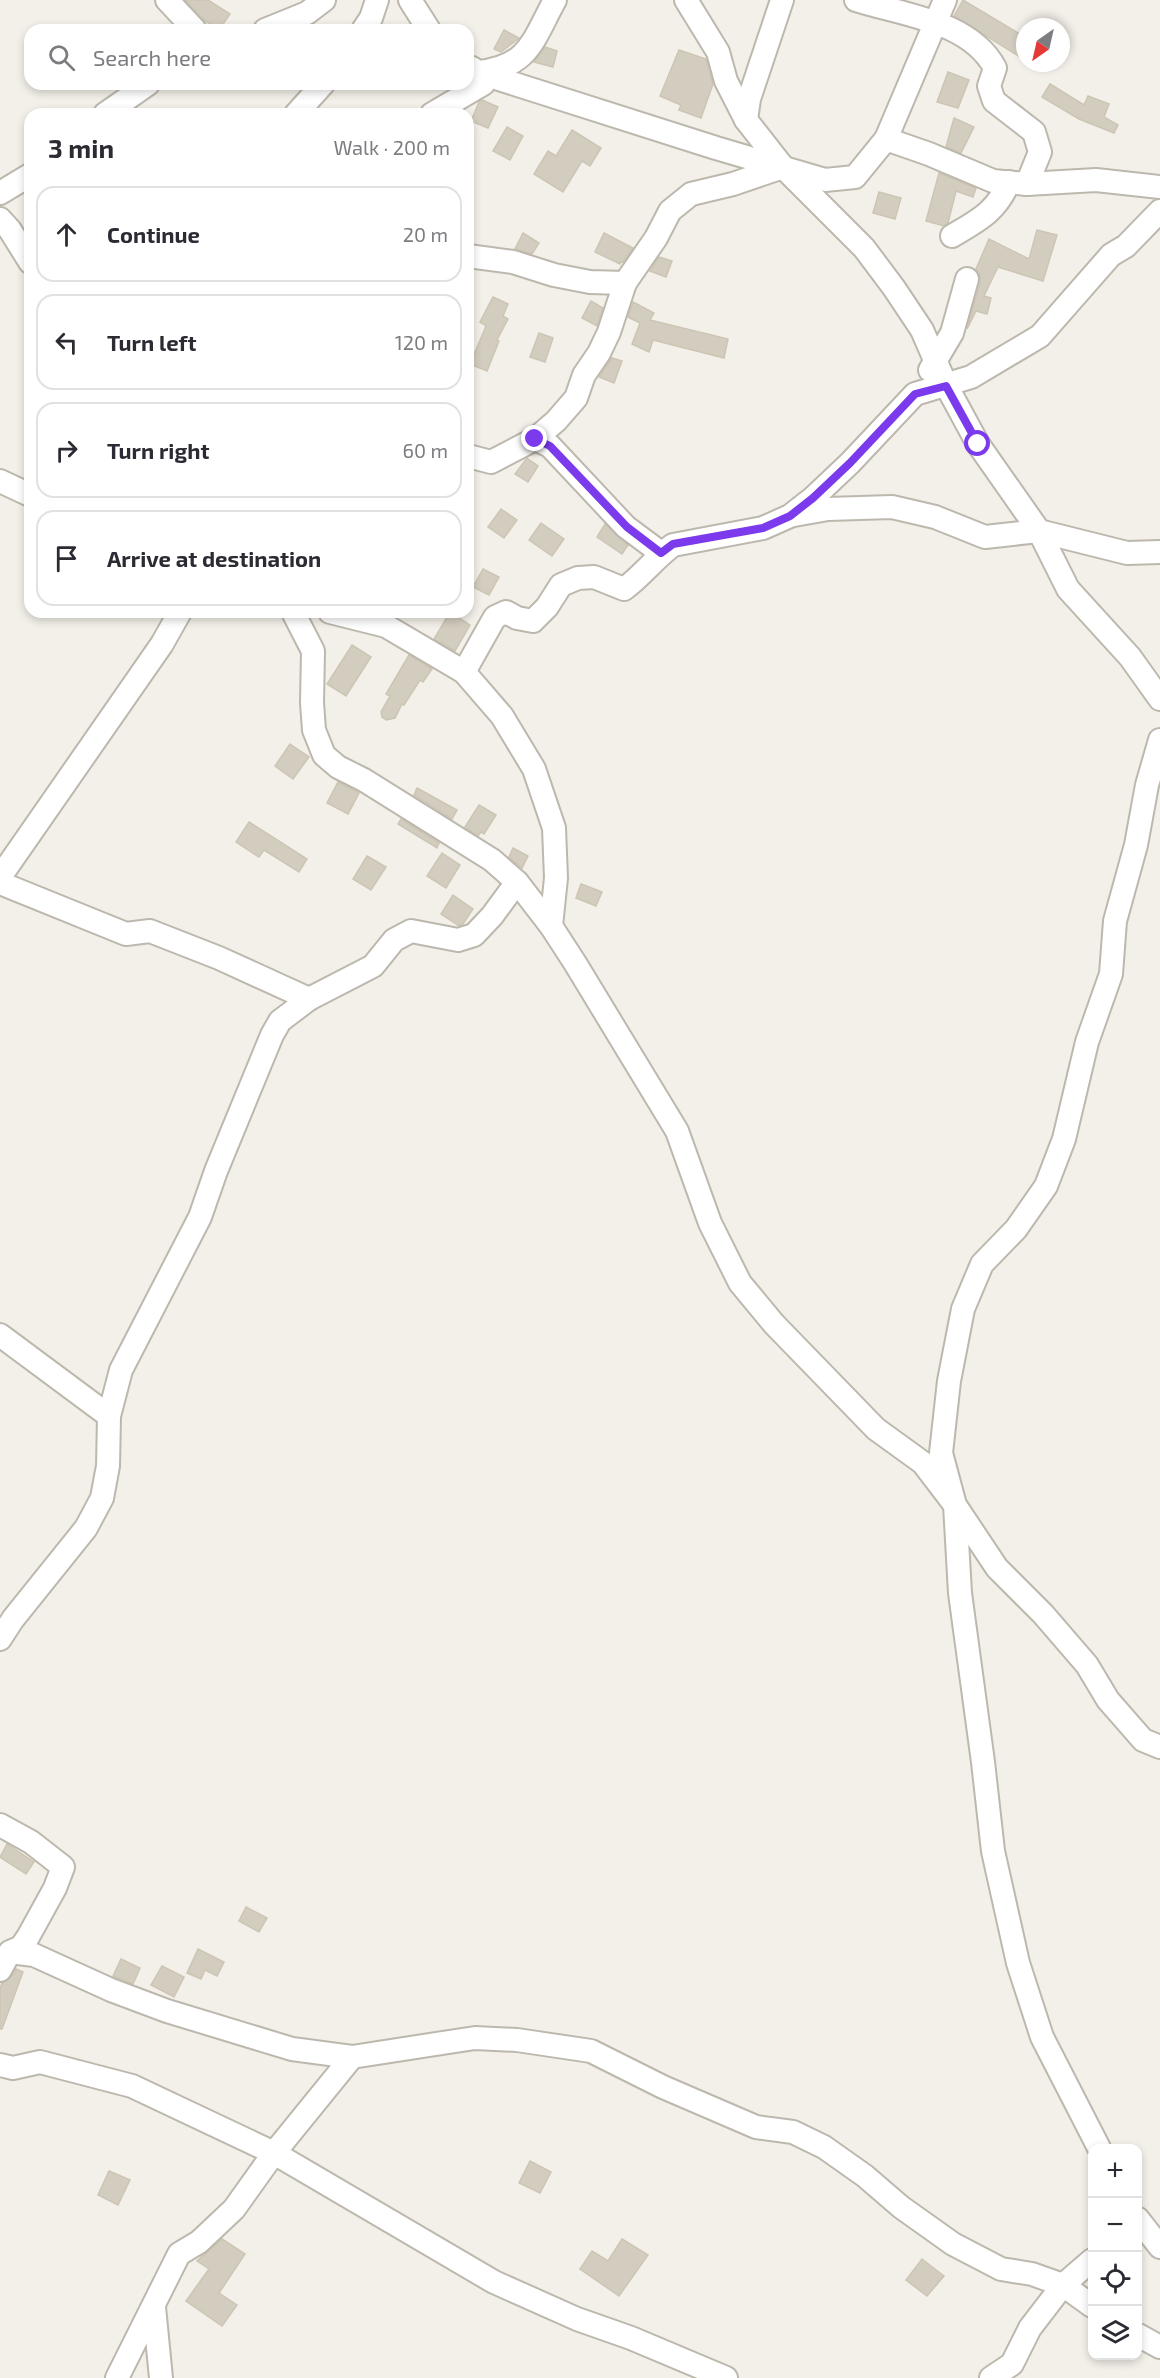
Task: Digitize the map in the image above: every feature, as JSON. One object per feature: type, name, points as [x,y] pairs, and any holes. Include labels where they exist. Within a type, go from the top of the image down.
[{"type":"street","points":[[167,0],[189,24]]},
{"type":"street","points":[[280,24],[307,13],[324,0]]},
{"type":"street","points":[[367,24],[377,0]]},
{"type":"street","points":[[410,0],[425,24]]},
{"type":"street","points":[[474,70],[499,70],[513,64],[522,56],[555,0]]},
{"type":"street","points":[[686,0],[717,52],[726,81],[746,120],[783,167],[864,248],[922,330],[946,386],[978,444],[1039,531],[1068,589],[1130,657],[1160,699]]},
{"type":"street","points":[[746,120],[749,99],[782,0]]},
{"type":"street","points":[[856,0],[934,22],[960,33],[988,55],[994,68],[989,86],[994,101],[1034,132],[1040,152],[1018,183],[991,210],[952,236]]},
{"type":"street","points":[[474,71],[716,148],[825,180],[855,177],[886,139],[945,0]]},
{"type":"street","points":[[443,108],[480,87],[483,80],[474,72]]},
{"type":"street","points":[[114,108],[139,90]]},
{"type":"street","points":[[301,108],[318,90]]},
{"type":"street","points":[[886,139],[993,181],[1018,183],[1096,180],[1160,187]]},
{"type":"street","points":[[474,458],[491,462],[535,439],[556,421],[576,398],[584,375],[599,353],[609,332],[625,283],[656,238],[670,211],[691,194],[733,184],[783,167]]},
{"type":"street","points":[[0,193],[24,179]]},
{"type":"street","points":[[915,394],[971,377],[1040,336],[1111,255],[1126,246],[1160,211]]},
{"type":"street","points":[[0,219],[24,252]]},
{"type":"street","points":[[474,257],[513,262],[554,276],[590,282],[625,283]]},
{"type":"street","points":[[790,516],[850,463],[915,394],[952,333],[967,279]]},
{"type":"street","points":[[535,439],[550,446],[627,527],[661,553]]},
{"type":"street","points":[[0,481],[24,492]]},
{"type":"street","points":[[464,672],[495,617],[506,612],[517,618],[533,621],[541,615],[561,585],[578,578],[594,577],[624,589],[673,544],[763,528],[790,516],[828,509],[892,507],[935,517],[985,537],[1039,531],[1127,554],[1160,552]]},
{"type":"street","points":[[0,877],[162,644],[177,618]]},
{"type":"street","points":[[296,618],[313,651],[314,730],[324,755],[338,767],[364,780],[492,860],[517,882],[551,926],[677,1131],[710,1223],[740,1283],[774,1324],[876,1429],[923,1463],[955,1505],[997,1568],[1043,1614],[1087,1665],[1108,1700],[1143,1740],[1160,1746]]},
{"type":"street","points":[[352,618],[386,627],[464,672],[502,717],[534,769],[554,828],[556,878],[551,926]]},
{"type":"street","points":[[388,618],[409,641]]},
{"type":"street","points":[[397,618],[409,641]]},
{"type":"street","points":[[1097,2144],[1042,2037],[1018,1964],[993,1851],[960,1593],[955,1505],[941,1453],[949,1381],[963,1309],[982,1264],[1016,1229],[1046,1186],[1064,1139],[1088,1042],[1111,974],[1115,921],[1136,845],[1147,785],[1160,740]]},
{"type":"street","points":[[0,1639],[13,1619],[86,1528],[102,1498],[108,1466],[109,1416],[121,1370],[200,1217],[216,1171],[280,1020],[309,999],[373,966],[394,940],[411,931],[459,940],[474,935],[517,882]]},
{"type":"street","points":[[0,883],[126,934],[150,931],[219,958],[309,999]]},
{"type":"street","points":[[0,1335],[109,1416]]},
{"type":"street","points":[[0,1825],[31,1842],[63,1867],[51,1897],[28,1937],[21,1947],[5,1961]]},
{"type":"street","points":[[5,1961],[34,1956],[111,1990],[167,2011],[292,2049],[352,2057],[475,2038],[517,2040],[591,2051],[663,2087],[756,2127],[793,2132],[824,2147],[953,2244],[1001,2269],[1032,2274],[1063,2285],[1088,2303]]},
{"type":"street","points":[[117,2378],[179,2254],[200,2242],[234,2209],[274,2153],[352,2057]]},
{"type":"street","points":[[4,2064],[40,2062],[132,2086],[274,2153],[495,2282],[576,2319],[631,2338],[726,2378]]},
{"type":"street","points":[[1142,2227],[1160,2247]]},
{"type":"street","points":[[991,2378],[1012,2364],[1030,2328],[1063,2285],[1088,2263]]},
{"type":"street","points":[[154,2307],[161,2378]]},
{"type":"street","points":[[1142,2338],[1160,2348]]},
{"type":"building","points":[[185,0],[208,0],[230,14],[223,24],[210,24]]},
{"type":"building","points":[[963,0],[1016,32],[1016,54],[954,16]]},
{"type":"building","points":[[504,30],[519,38],[501,52],[494,49]]},
{"type":"building","points":[[545,47],[557,51],[553,67],[534,62]]},
{"type":"building","points":[[679,50],[706,59],[713,84],[701,118],[679,110],[681,105],[660,96]]},
{"type":"building","points":[[948,72],[969,80],[958,108],[937,102]]},
{"type":"building","points":[[1050,84],[1084,105],[1088,96],[1109,104],[1104,117],[1118,125],[1114,133],[1079,119],[1042,97]]},
{"type":"building","points":[[482,100],[498,107],[488,128],[474,122],[474,114]]},
{"type":"building","points":[[954,118],[974,127],[961,153],[946,147]]},
{"type":"building","points":[[507,127],[523,136],[510,160],[493,151]]},
{"type":"building","points":[[572,130],[601,148],[590,166],[582,161],[563,192],[534,174],[548,151],[556,156]]},
{"type":"building","points":[[939,173],[976,188],[973,197],[956,191],[948,223],[944,226],[926,221]]},
{"type":"building","points":[[879,192],[901,198],[895,219],[873,213]]},
{"type":"building","points":[[1037,230],[1057,235],[1043,281],[998,267],[984,296],[991,298],[987,314],[976,311],[967,329],[980,283],[980,275],[976,269],[989,239],[1029,259]]},
{"type":"building","points":[[523,233],[539,243],[532,254],[515,249]]},
{"type":"building","points":[[604,233],[633,248],[620,264],[595,252]]},
{"type":"building","points":[[659,257],[672,261],[666,277],[650,271]]},
{"type":"building","points":[[493,297],[508,304],[503,316],[508,319],[497,340],[499,341],[487,371],[474,366],[474,354],[486,326],[480,322]]},
{"type":"building","points":[[591,301],[603,308],[597,326],[582,318]]},
{"type":"building","points":[[633,302],[654,313],[650,320],[728,339],[724,358],[653,340],[649,352],[632,344],[640,323],[628,317]]},
{"type":"building","points":[[539,333],[553,338],[545,362],[530,357]]},
{"type":"building","points":[[612,358],[622,361],[614,383],[599,377]]},
{"type":"building","points":[[527,458],[538,466],[528,482],[515,474]]},
{"type":"building","points":[[501,509],[517,520],[504,538],[488,527]]},
{"type":"building","points":[[541,523],[564,539],[552,556],[529,540]]},
{"type":"building","points":[[605,524],[628,545],[622,554],[597,537]]},
{"type":"building","points":[[483,569],[499,577],[489,595],[474,588]]},
{"type":"building","points":[[446,618],[459,618],[470,625],[455,651],[434,639]]},
{"type":"building","points":[[352,645],[371,657],[346,696],[327,684]]},
{"type":"building","points":[[409,655],[432,669],[423,682],[420,680],[404,705],[402,704],[395,718],[386,720],[382,717],[381,712],[390,696],[386,694]]},
{"type":"building","points":[[290,744],[309,757],[293,779],[275,766]]},
{"type":"building","points":[[338,782],[359,793],[348,814],[327,803]]},
{"type":"building","points":[[417,788],[457,810],[452,819],[414,795]]},
{"type":"building","points":[[479,805],[496,815],[484,834],[481,832],[478,836],[465,827]]},
{"type":"building","points":[[401,819],[439,843],[437,848],[398,824]]},
{"type":"building","points":[[249,822],[307,859],[299,872],[264,850],[259,857],[236,842]]},
{"type":"building","points":[[513,848],[528,856],[522,868],[509,857]]},
{"type":"building","points":[[442,853],[460,865],[446,888],[427,876]]},
{"type":"building","points":[[367,856],[386,867],[371,890],[353,879]]},
{"type":"building","points":[[581,884],[602,892],[596,906],[576,898]]},
{"type":"building","points":[[453,895],[473,909],[463,924],[459,926],[441,914]]},
{"type":"building","points":[[7,1844],[34,1862],[26,1874],[0,1857]]},
{"type":"building","points":[[246,1907],[267,1918],[259,1932],[239,1921]]},
{"type":"building","points":[[198,1949],[224,1962],[217,1976],[205,1970],[201,1979],[187,1973]]},
{"type":"building","points":[[121,1959],[140,1968],[133,1984],[113,1976]]},
{"type":"building","points":[[162,1966],[184,1977],[174,1997],[151,1985]]},
{"type":"building","points":[[16,1969],[23,1972],[2,2029],[0,2029],[0,1988]]},
{"type":"building","points":[[530,2161],[551,2172],[540,2193],[519,2183]]},
{"type":"building","points":[[109,2171],[130,2180],[118,2205],[98,2195]]},
{"type":"building","points":[[222,2239],[245,2254],[219,2293],[237,2305],[222,2326],[186,2301],[209,2269],[197,2261]]},
{"type":"building","points":[[622,2239],[648,2255],[619,2296],[580,2269],[592,2251],[608,2261]]},
{"type":"building","points":[[922,2259],[944,2276],[927,2296],[906,2280]]},
{"type":"route","points":[[535,439],[550,446],[627,527],[661,553],[673,544],[763,528],[790,516],[850,463],[915,394],[946,386],[978,444]]}]
